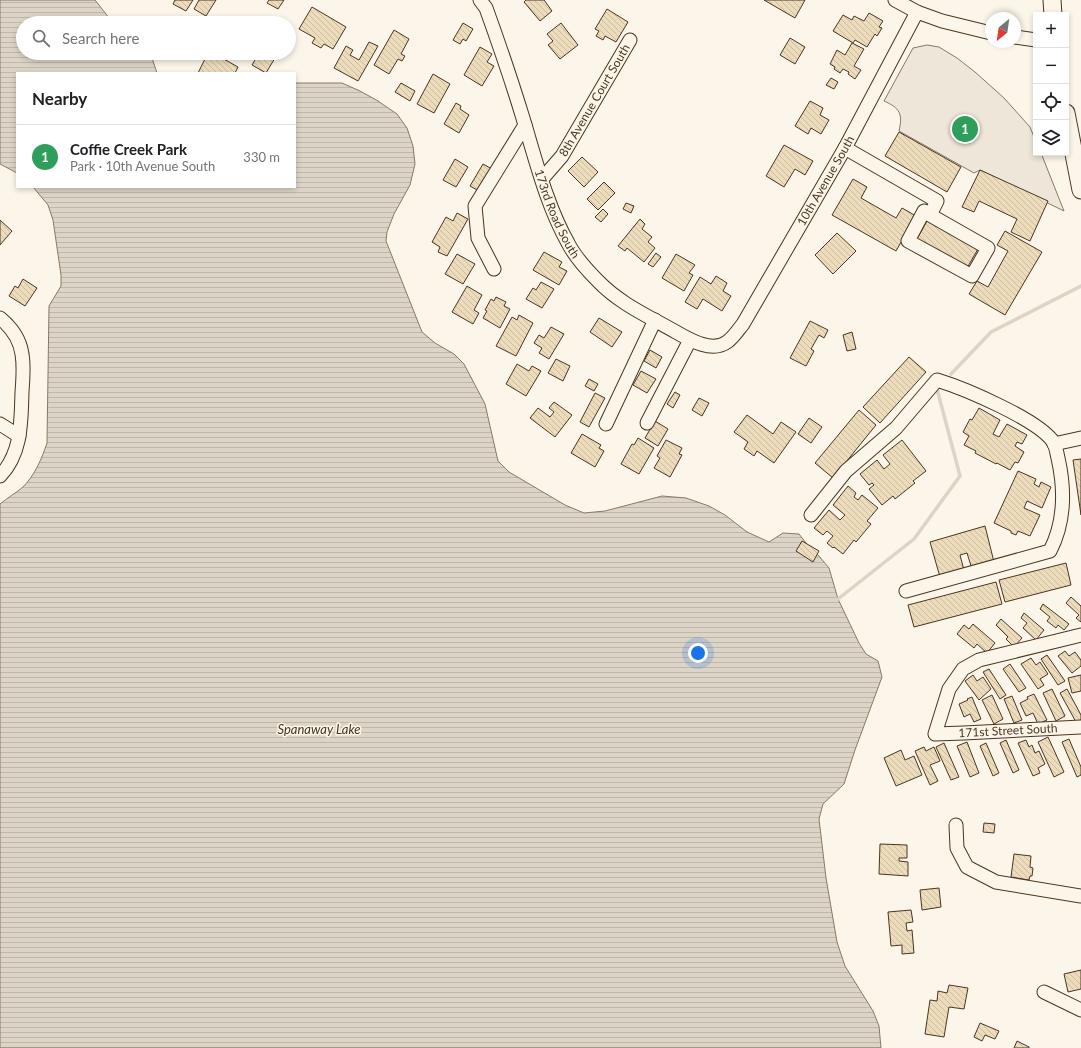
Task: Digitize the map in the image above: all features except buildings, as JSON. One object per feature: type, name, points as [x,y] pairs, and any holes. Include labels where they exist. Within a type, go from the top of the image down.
[{"type":"main road","points":[[1052,0],[1053,12]]},
{"type":"main road","points":[[1067,120],[1081,190]]},
{"type":"street","name":"173rd Road South","points":[[480,0],[486,8],[510,76],[550,204],[568,243],[599,282],[616,296],[639,311],[690,340],[703,345],[720,346],[726,343]]},
{"type":"street","points":[[896,0],[917,12],[942,21],[985,32]]},
{"type":"street","name":"10th Avenue South","points":[[726,343],[736,334],[743,324],[845,148],[917,12]]},
{"type":"street","points":[[1021,38],[1033,40]]},
{"type":"street","name":"8th Avenue Court South","points":[[542,179],[562,156],[630,40]]},
{"type":"street","points":[[494,269],[478,238],[474,206],[525,125]]},
{"type":"street","points":[[845,148],[937,201],[930,215]]},
{"type":"street","points":[[924,211],[930,215],[988,248],[972,276],[908,241],[924,211]]},
{"type":"street","points":[[0,318],[17,338],[22,354],[23,381],[20,436],[13,458],[0,476]]},
{"type":"street","points":[[606,424],[655,320]]},
{"type":"street","points":[[647,423],[690,340]]},
{"type":"street","points":[[811,515],[846,471],[896,428],[937,380],[980,396],[1009,411],[1042,432],[1054,444],[1061,471],[1062,512],[1055,541],[1050,550],[906,591]]},
{"type":"street","points":[[0,424],[20,436]]},
{"type":"street","points":[[1054,444],[1081,438]]},
{"type":"street","name":"171st Street South","points":[[1081,635],[979,660],[963,669],[949,689],[935,734],[964,734],[1081,727]]},
{"type":"street","points":[[956,825],[957,848],[967,867],[996,882],[1081,896]]},
{"type":"street","points":[[1044,992],[1081,1010]]},
{"type":"shaded area","points":[[927,45],[939,47],[957,58],[975,72],[1004,98],[1030,127],[1033,134],[1033,156],[1042,156],[1064,211],[980,170],[974,173],[899,131],[901,120],[899,112],[894,106],[884,101],[913,48]]},
{"type":"water","points":[[0,0],[95,0],[108,16],[16,16],[16,60],[153,60],[157,72],[16,72],[16,172],[0,164]]},
{"type":"water","name":"Spanaway Lake","points":[[296,83],[342,83],[378,101],[397,114],[407,128],[413,146],[415,164],[410,185],[394,214],[387,232],[386,241],[422,332],[435,343],[454,354],[464,364],[485,404],[498,461],[509,472],[565,505],[584,513],[605,511],[662,496],[686,498],[709,506],[725,515],[747,532],[769,542],[783,533],[799,534],[829,568],[838,599],[859,643],[866,654],[878,661],[882,677],[844,784],[823,804],[819,819],[826,878],[837,942],[845,966],[873,1011],[879,1026],[881,1048],[0,1048],[0,504],[23,487],[31,477],[38,466],[47,443],[49,306],[61,286],[61,275],[53,220],[48,205],[34,188],[296,188]]},
{"type":"waterway","points":[[951,374],[991,332],[1081,286]]},
{"type":"waterway","points":[[838,599],[914,539],[960,476],[937,389]]},
{"type":"place","name":"Coffie Creek Park","points":[[965,129]]}]
